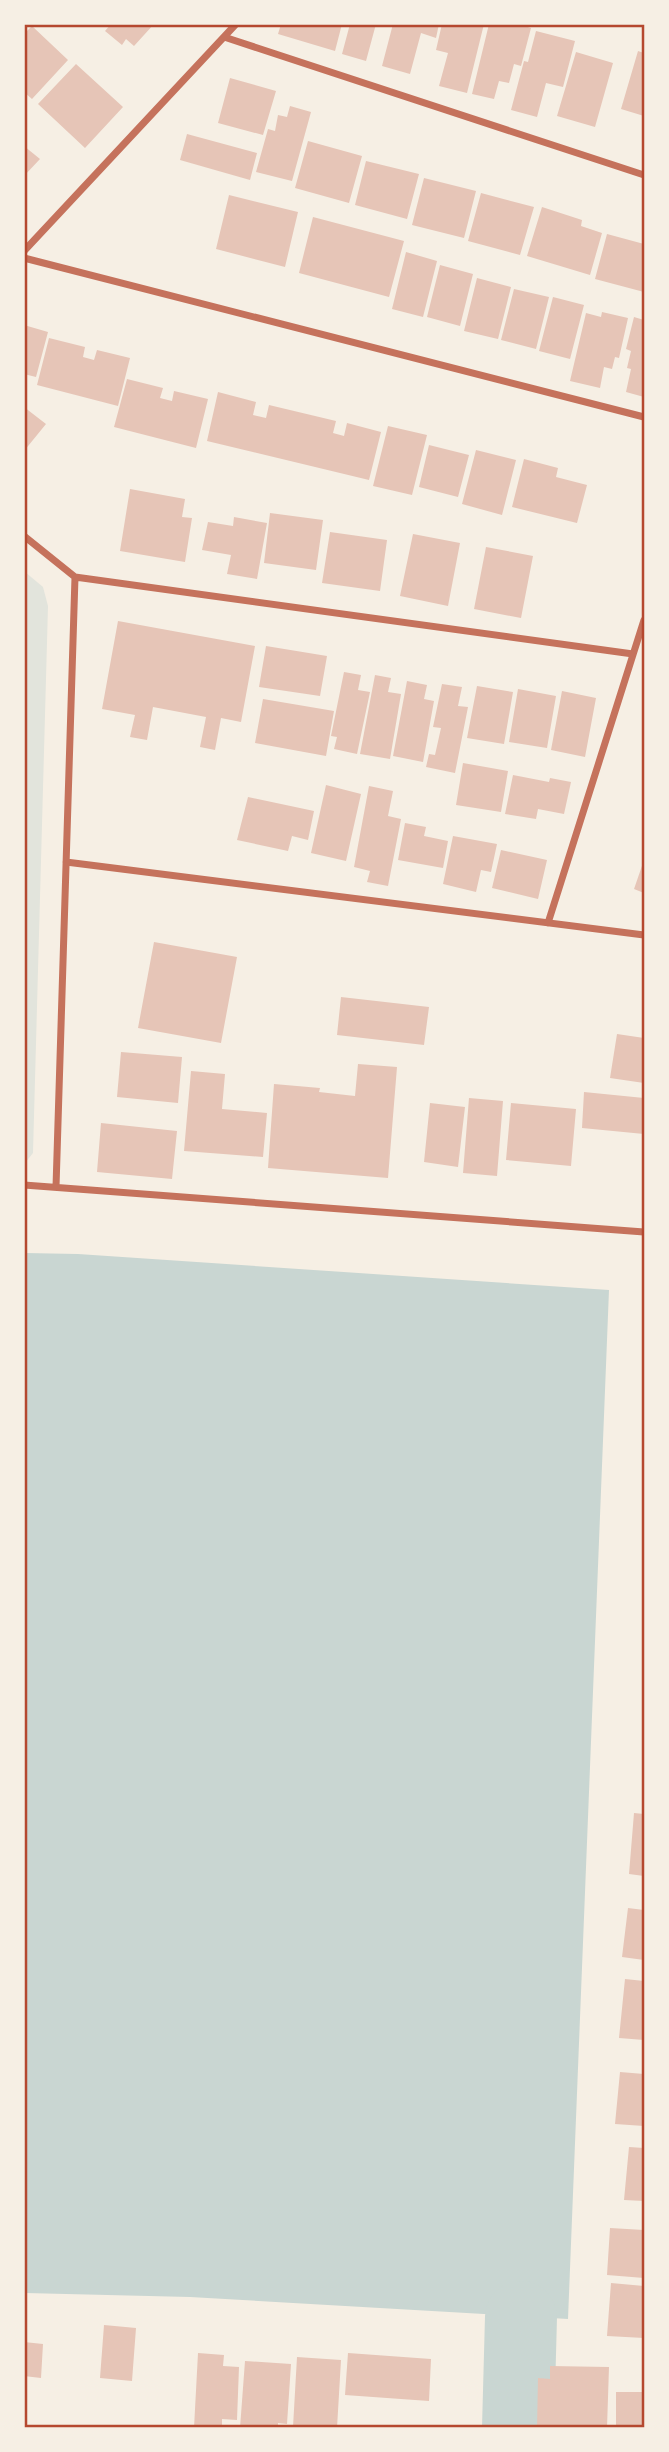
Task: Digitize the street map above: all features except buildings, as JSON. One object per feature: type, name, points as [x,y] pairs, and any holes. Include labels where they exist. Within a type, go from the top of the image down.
[{"type":"street","points":[[24,251],[236,24]]},
{"type":"street","points":[[224,37],[645,175]]},
{"type":"street","points":[[24,258],[645,417]]},
{"type":"street","points":[[24,536],[75,578],[633,654]]},
{"type":"street","points":[[56,1187],[75,578]]},
{"type":"street","points":[[548,923],[645,620]]},
{"type":"street","points":[[66,862],[645,935]]},
{"type":"street","points":[[24,1185],[645,1232]]},
{"type":"shaded area","points":[[25,572],[43,587],[48,606],[33,1153],[25,1163]]},
{"type":"shaded area","points":[[25,1253],[78,1254],[609,1290],[568,2319],[190,2297],[25,2293]]},
{"type":"waterway","points":[[518,2428],[521,2317]]}]
